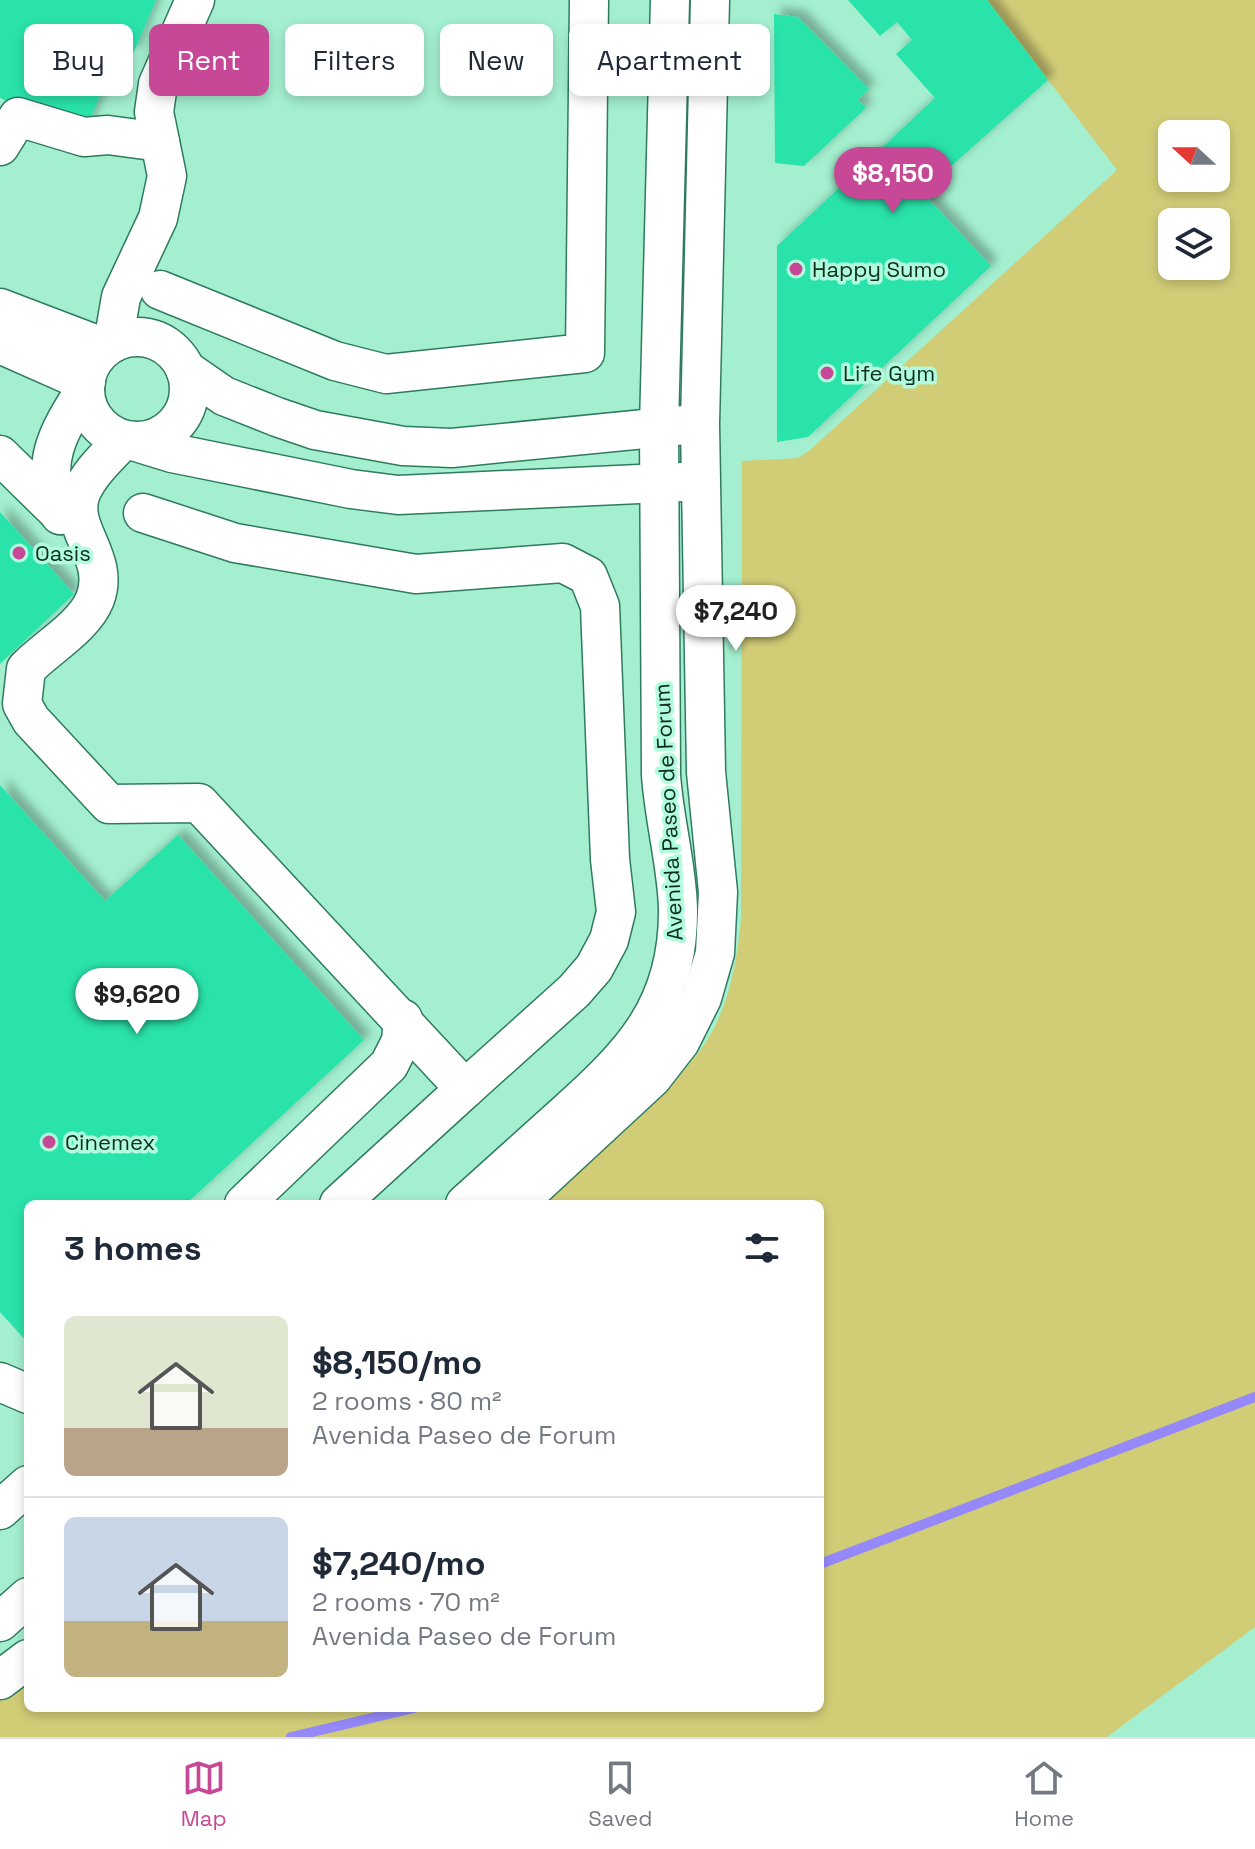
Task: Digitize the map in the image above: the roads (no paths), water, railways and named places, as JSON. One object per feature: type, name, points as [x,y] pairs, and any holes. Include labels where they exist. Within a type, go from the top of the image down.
[{"type":"street","points":[[147,243],[157,269],[188,397],[181,415],[161,435],[124,439],[93,417],[86,386],[88,371],[109,345],[121,297],[158,218],[167,176],[154,112],[158,84],[195,0]]},
{"type":"street","points":[[160,290],[335,361],[386,374],[585,353],[589,0]]},
{"type":"street","name":"Avenida Paseo de Forum","points":[[469,1200],[622,1063],[665,995],[675,958],[678,907],[661,775],[659,484],[670,0]]},
{"type":"street","name":"Avenida Paseo de Forum","points":[[520,1200],[652,1078],[680,1042],[702,998],[715,953],[718,892],[706,772],[700,424],[710,0]]},
{"type":"street","points":[[0,146],[18,117],[84,137],[108,135],[160,142]]},
{"type":"street","points":[[0,308],[109,345],[131,337],[150,339],[224,396],[315,430],[403,446],[452,448],[700,424]]},
{"type":"street","points":[[0,344],[86,386]]},
{"type":"street","points":[[60,515],[50,480],[58,431],[86,386]]},
{"type":"street","points":[[58,431],[85,430],[172,453],[398,495],[702,481]]},
{"type":"street","points":[[124,439],[91,476],[80,495],[78,519],[99,564],[95,599],[85,614],[26,669],[22,704],[31,720],[109,804],[199,803],[465,1089]]},
{"type":"street","points":[[0,455],[90,543]]},
{"type":"street","points":[[143,513],[235,543],[416,574],[563,563],[582,571],[594,586],[600,606],[610,859],[616,912],[594,968],[574,991],[343,1200]]},
{"type":"street","points":[[248,1200],[389,1065],[401,1041],[403,1019]]},
{"type":"street","points":[[0,1510],[24,1489]]},
{"type":"street","points":[[0,1622],[24,1601]]},
{"type":"street","points":[[0,1680],[24,1662]]},
{"type":"waterway","points":[[824,1562],[1255,1397]]},
{"type":"waterway","points":[[291,1737],[397,1712]]},
{"type":"place","name":"Happy Sumo","points":[[796,269]]},
{"type":"place","name":"Life Gym","points":[[827,373]]},
{"type":"place","name":"Oasis","points":[[19,553]]},
{"type":"place","name":"Cinemex","points":[[49,1142]]}]
